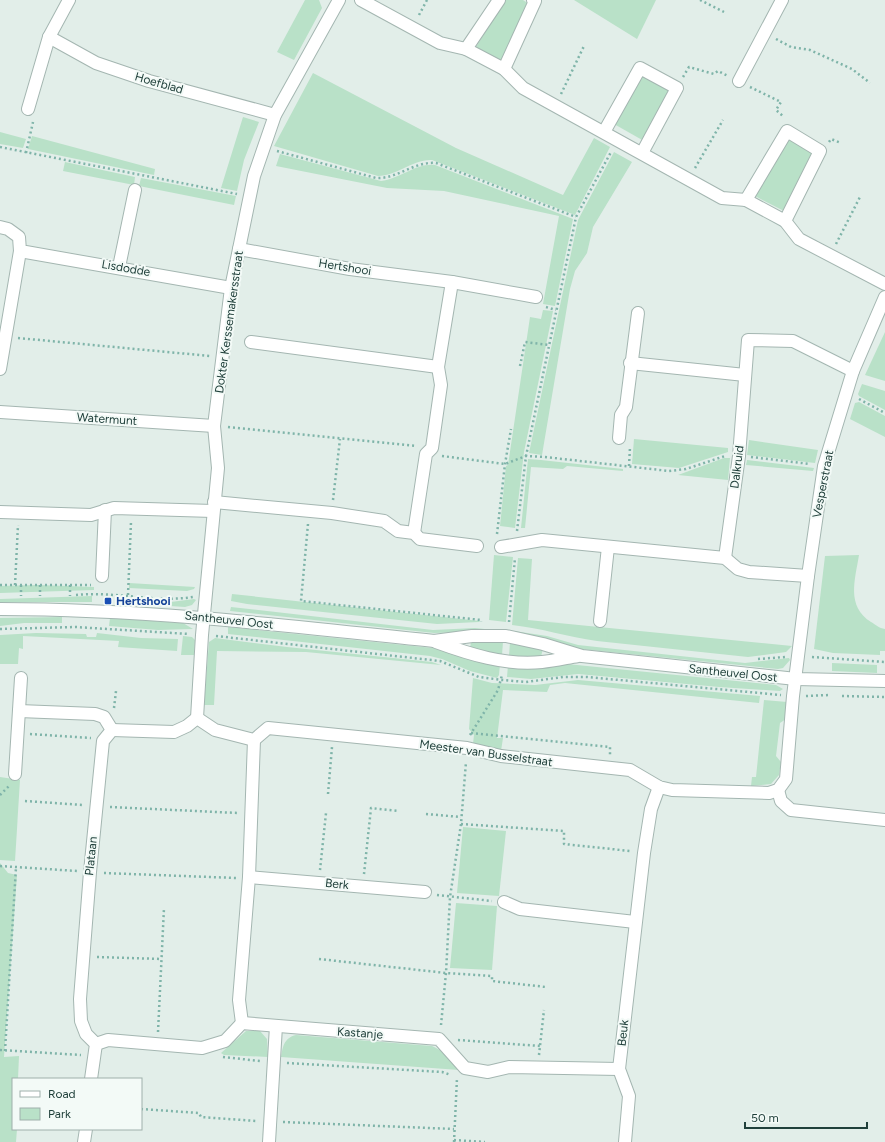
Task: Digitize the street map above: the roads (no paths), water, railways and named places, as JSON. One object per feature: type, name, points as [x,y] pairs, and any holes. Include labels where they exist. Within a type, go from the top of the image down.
[{"type":"street","points":[[28,109],[49,37],[68,0]]},
{"type":"street","name":"Dokter Kerssemakersstraat","points":[[205,617],[218,468],[214,426],[231,288],[254,176],[275,115],[339,0]]},
{"type":"street","points":[[363,0],[440,43],[466,49],[504,69],[522,88],[722,198],[746,200],[785,221],[799,239],[885,284]]},
{"type":"street","points":[[466,49],[499,0]]},
{"type":"street","points":[[504,69],[535,2],[533,0]]},
{"type":"street","points":[[739,82],[782,0]]},
{"type":"street","name":"Hoefblad","points":[[49,37],[96,63],[150,82],[275,115]]},
{"type":"street","points":[[604,132],[640,68],[677,88],[642,153]]},
{"type":"street","points":[[746,200],[787,132],[820,151],[785,221]]},
{"type":"street","points":[[119,267],[135,190]]},
{"type":"street","points":[[0,227],[8,229],[19,237],[20,251],[0,369]]},
{"type":"street","name":"Hertshooi","points":[[240,249],[350,269],[452,282],[536,297]]},
{"type":"street","name":"Lisdodde","points":[[20,251],[119,267],[231,288]]},
{"type":"street","points":[[414,533],[441,385],[438,367],[452,282]]},
{"type":"street","name":"Vesperstraat","points":[[796,679],[808,576],[824,466],[853,371],[885,297]]},
{"type":"street","points":[[619,438],[621,415],[626,406],[630,363],[638,313]]},
{"type":"street","name":"Dalkruid","points":[[725,558],[739,456],[748,340],[793,342],[853,371]]},
{"type":"street","points":[[251,342],[438,367]]},
{"type":"street","points":[[630,363],[745,375]]},
{"type":"street","name":"Watermunt","points":[[0,412],[214,426]]},
{"type":"street","points":[[0,512],[91,515],[114,508],[214,506],[332,513],[384,521],[398,531],[414,533],[420,539],[477,546]]},
{"type":"street","points":[[102,576],[105,510]]},
{"type":"street","points":[[499,543],[515,544],[542,540],[725,558],[738,569],[749,572],[808,576]]},
{"type":"street","points":[[600,621],[608,547]]},
{"type":"street","name":"Santheuvel Oost","points":[[0,609],[110,611],[205,617],[434,641],[472,636],[506,636],[543,644],[582,656],[796,679],[885,681]]},
{"type":"street","points":[[19,711],[95,714],[104,717],[112,730],[174,732],[187,726],[197,718],[205,617]]},
{"type":"street","name":"Santheuvel Oost","points":[[434,641],[467,653],[503,661],[541,663],[582,656]]},
{"type":"street","points":[[16,774],[21,678]]},
{"type":"street","points":[[796,679],[786,779],[778,790],[781,801],[791,810],[885,820]]},
{"type":"street","points":[[91,1078],[94,1050],[108,1040],[202,1048],[225,1041],[242,1024],[239,1000],[249,877],[254,740],[214,730],[197,718]]},
{"type":"street","name":"Meester van Busselstraat","points":[[254,740],[268,728],[334,734],[467,748],[501,756],[630,770],[659,787],[672,790],[769,793],[778,790]]},
{"type":"street","name":"Plataan","points":[[94,1050],[81,1021],[80,999],[90,872],[103,741],[112,730]]},
{"type":"street","name":"Beuk","points":[[625,1142],[629,1096],[619,1070],[644,853],[651,809],[659,787]]},
{"type":"street","name":"Berk","points":[[249,877],[425,892]]},
{"type":"street","points":[[504,902],[520,909],[635,922]]},
{"type":"street","name":"Kastanje","points":[[242,1024],[439,1039],[465,1068],[488,1072],[509,1068],[619,1070]]},
{"type":"street","points":[[269,1142],[276,1026]]},
{"type":"street","points":[[84,1142],[86,1130]]},
{"type":"place","name":"Hertshooi","points":[[108,601]]}]
